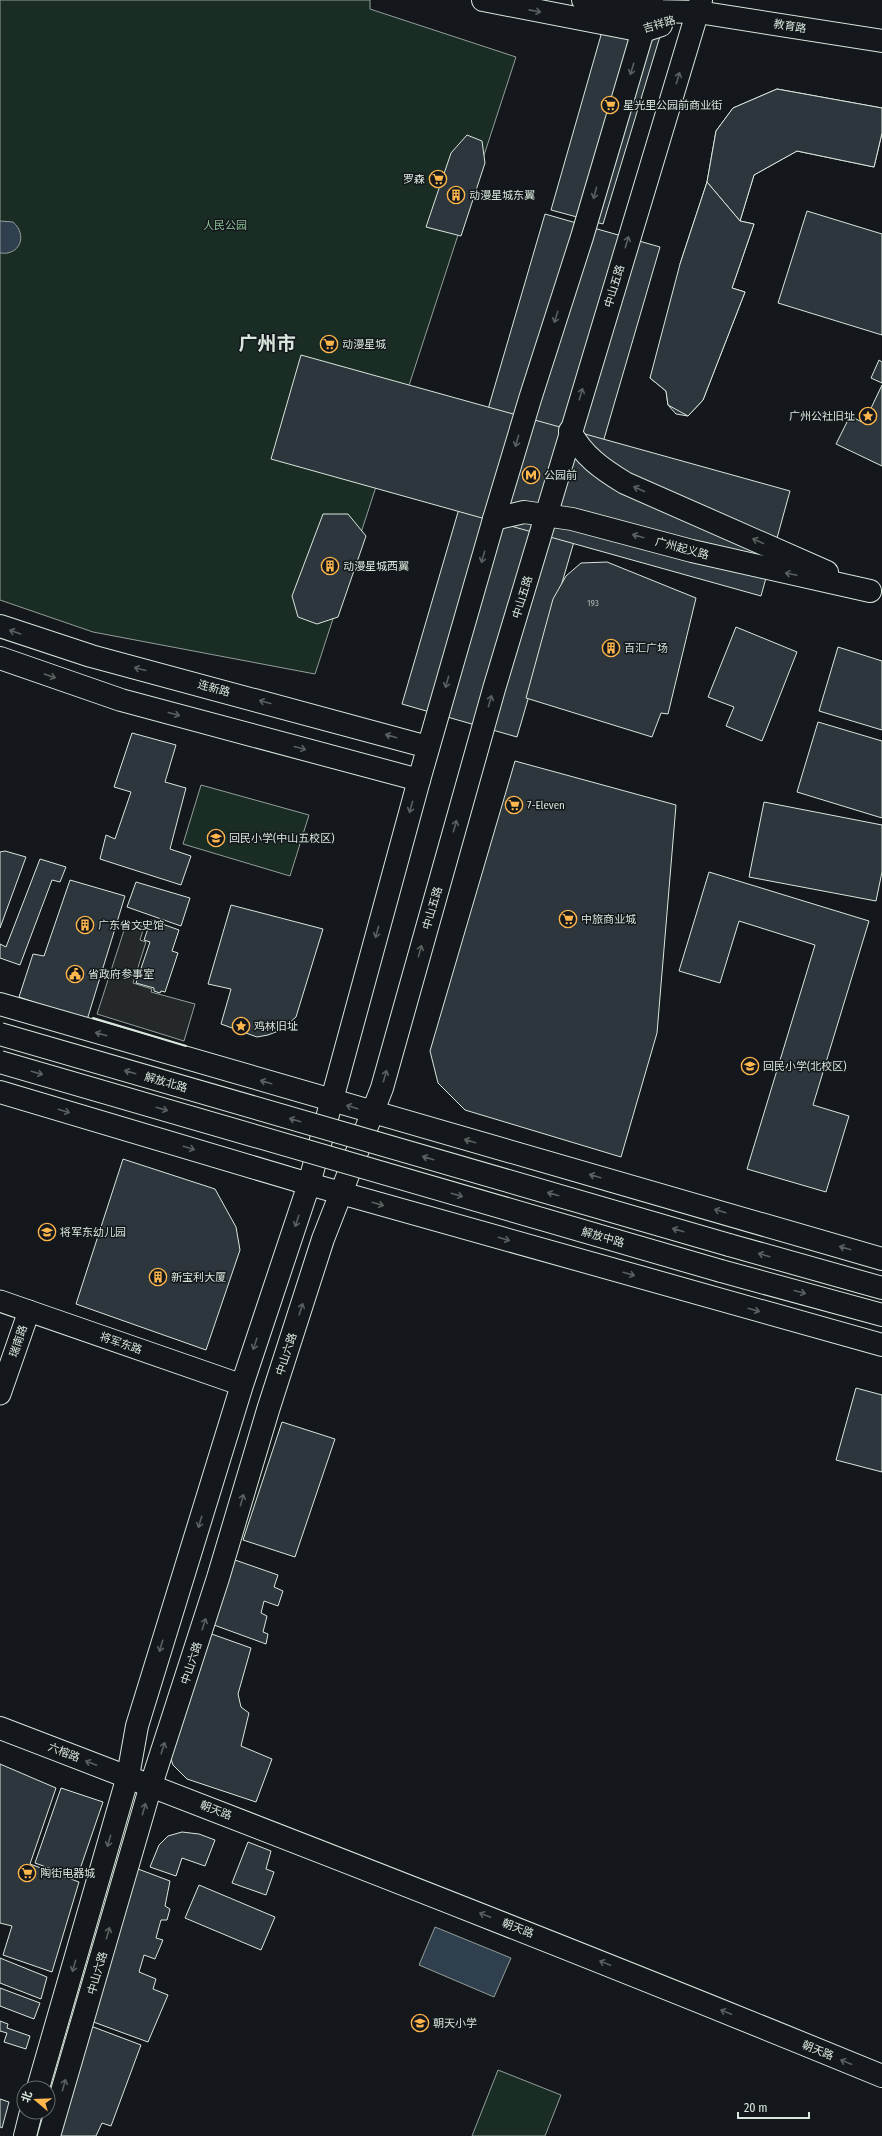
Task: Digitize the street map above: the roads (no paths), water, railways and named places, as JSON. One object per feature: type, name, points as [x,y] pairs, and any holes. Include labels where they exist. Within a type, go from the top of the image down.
[{"type":"main road","name":"吉祥路","points":[[483,0],[648,14],[699,6]]},
{"type":"main road","name":"吉祥路","points":[[583,0],[648,14]]},
{"type":"main road","name":"教育路","points":[[699,6],[882,41]]},
{"type":"main road","name":"中山五路","points":[[341,1193],[382,1088],[494,689],[570,431],[699,6]]},
{"type":"main road","points":[[40,2080],[128,1776],[137,1726],[242,1385],[309,1184],[428,747],[494,519],[530,399],[582,237],[648,14]]},
{"type":"main road","name":"广州起义路","points":[[570,431],[578,447],[604,470],[625,483],[876,593]]},
{"type":"main road","name":"广州起义路","points":[[494,519],[524,512],[546,514],[603,526],[692,551],[876,593]]},
{"type":"main road","name":"连新路","points":[[0,626],[91,656],[428,747]]},
{"type":"main road","points":[[0,658],[120,700],[419,780]]},
{"type":"main road","points":[[0,1004],[331,1100],[373,1114],[882,1259]]},
{"type":"main road","name":"解放北路","points":[[0,1034],[882,1288]]},
{"type":"main road","name":"解放中路","points":[[0,1062],[722,1271],[882,1315]]},
{"type":"main road","points":[[0,1092],[309,1184],[882,1345]]},
{"type":"main road","name":"中山六路","points":[[49,2136],[151,1785],[218,1578],[268,1410],[321,1246],[341,1193]]},
{"type":"main road","name":"六榕路","points":[[0,1728],[151,1785]]},
{"type":"main road","name":"朝天路","points":[[151,1785],[552,1942],[882,2076]]},
{"type":"main road","points":[[25,2136],[29,2120]]},
{"type":"street","name":"将军东路","points":[[0,1301],[242,1385]]},
{"type":"street","name":"瑞南路","points":[[0,1394],[28,1311]]},
{"type":"water","points":[[0,221],[13,222],[18,227],[20,233],[20,244],[13,251],[7,253],[0,253]]},
{"type":"water","points":[[435,1927],[511,1958],[494,1997],[419,1965]]},
{"type":"place","name":"星光里公园前商业街","points":[[610,105]]},
{"type":"place","name":"罗森","points":[[438,179]]},
{"type":"place","name":"动漫星城东翼","points":[[456,195]]},
{"type":"place","name":"动漫星城","points":[[329,344]]},
{"type":"place","name":"广州公社旧址","points":[[868,416]]},
{"type":"place","name":"公园前","points":[[531,475]]},
{"type":"place","name":"动漫星城西翼","points":[[330,566]]},
{"type":"place","name":"百汇广场","points":[[611,648]]},
{"type":"place","name":"7-Eleven","points":[[514,805]]},
{"type":"place","name":"回民小学(中山五校区)","points":[[216,838]]},
{"type":"place","name":"中旅商业城","points":[[568,919]]},
{"type":"place","name":"广东省文史馆","points":[[85,925]]},
{"type":"place","name":"省政府参事室","points":[[75,974]]},
{"type":"place","name":"鸡林旧址","points":[[241,1026]]},
{"type":"place","name":"回民小学(北校区)","points":[[750,1066]]},
{"type":"place","name":"将军东幼儿园","points":[[47,1232]]},
{"type":"place","name":"新宝利大厦","points":[[158,1277]]},
{"type":"place","name":"陶街电器城","points":[[27,1873]]},
{"type":"place","name":"朝天小学","points":[[420,2023]]},
{"type":"district","name":"广州市","points":[[267,343]]},
{"type":"park label","name":"人民公园","points":[[225,225]]}]
